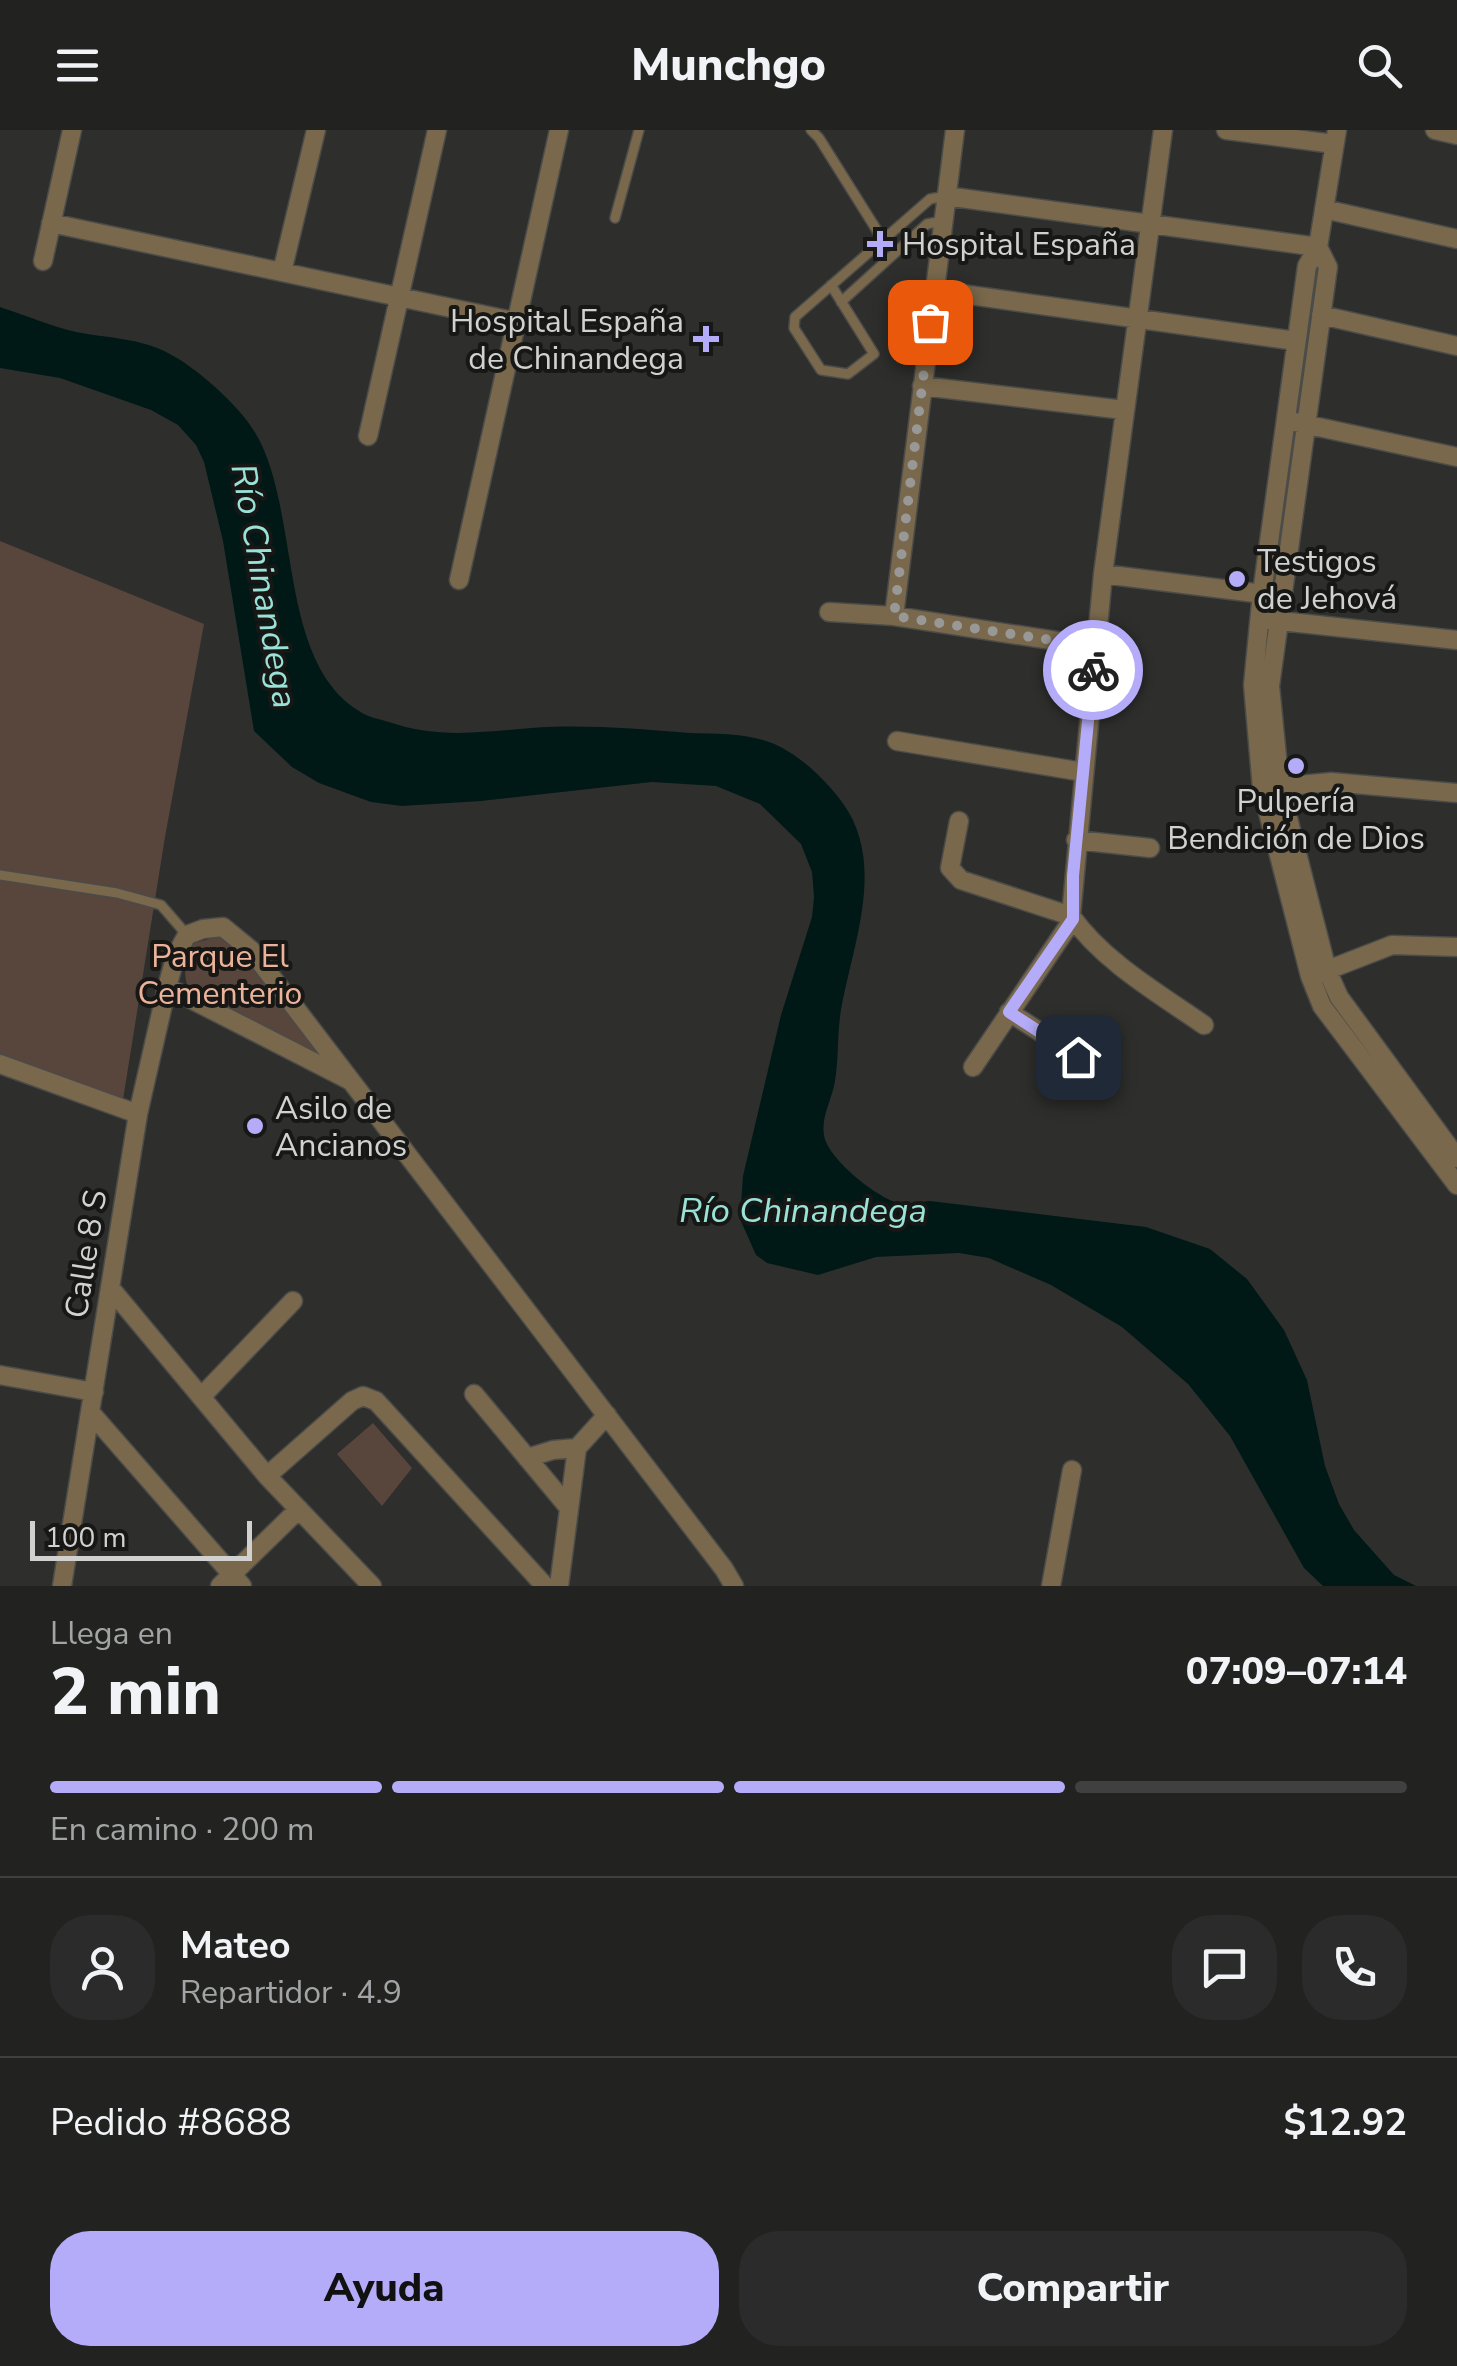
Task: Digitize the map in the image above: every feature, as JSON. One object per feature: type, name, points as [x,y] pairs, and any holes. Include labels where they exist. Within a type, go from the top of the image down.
[{"type":"street","points":[[43,261],[72,130]]},
{"type":"street","points":[[282,272],[316,130]]},
{"type":"street","points":[[368,436],[437,130]]},
{"type":"street","points":[[459,580],[560,130]]},
{"type":"street","points":[[894,616],[955,130]]},
{"type":"street","points":[[973,1067],[1072,917],[1103,574],[1163,130]]},
{"type":"street","points":[[1226,130],[1335,137],[1318,247],[1307,266],[1262,593],[1269,620],[1271,788],[1318,973],[1322,1006],[1457,1185]]},
{"type":"street","points":[[1435,130],[1457,135]]},
{"type":"street","points":[[946,196],[1318,247]]},
{"type":"street","points":[[1324,209],[1457,239]]},
{"type":"street","points":[[51,223],[517,322]]},
{"type":"street","points":[[1269,620],[1282,596],[1322,315],[1328,267],[1318,247]]},
{"type":"street","points":[[934,290],[1296,341]]},
{"type":"street","points":[[1322,315],[1457,346]]},
{"type":"street","points":[[922,386],[1124,410]]},
{"type":"street","points":[[1285,420],[1457,457]]},
{"type":"street","points":[[1103,574],[1282,596]]},
{"type":"street","points":[[828,612],[894,616],[1096,647]]},
{"type":"street","points":[[1269,620],[1457,640]]},
{"type":"street","points":[[897,741],[1083,772]]},
{"type":"street","points":[[1271,788],[1331,782],[1457,793]]},
{"type":"street","points":[[959,821],[950,868],[961,880],[1072,917],[1084,935],[1110,957],[1204,1025]]},
{"type":"street","points":[[1076,840],[1150,848]]},
{"type":"street","points":[[187,935],[223,927],[251,950],[734,1586]]},
{"type":"street","name":"Calle 8 S","points":[[62,1586],[138,1114],[167,987],[176,955],[187,935]]},
{"type":"street","points":[[1318,973],[1392,945],[1457,947]]},
{"type":"street","points":[[1318,973],[1457,1158]]},
{"type":"street","points":[[167,987],[354,1083]]},
{"type":"street","points":[[1009,1012],[1078,1057]]},
{"type":"street","points":[[0,1064],[138,1114]]},
{"type":"street","points":[[112,1290],[267,1476],[372,1586]]},
{"type":"street","points":[[201,1397],[293,1302]]},
{"type":"street","points":[[0,1375],[94,1392]]},
{"type":"street","points":[[474,1394],[569,1508]]},
{"type":"street","points":[[267,1476],[352,1401],[363,1396],[376,1401],[545,1586]]},
{"type":"street","points":[[90,1412],[231,1582],[298,1509]]},
{"type":"street","points":[[558,1586],[577,1448],[607,1415]]},
{"type":"street","points":[[527,1458],[577,1448]]},
{"type":"street","points":[[1051,1586],[1072,1470]]},
{"type":"lane","points":[[615,218],[639,130]]},
{"type":"lane","points":[[810,130],[819,138],[883,240]]},
{"type":"lane","points":[[831,285],[874,354],[848,374],[821,370],[794,328],[794,316],[930,199],[946,196]]},
{"type":"lane","points":[[841,302],[927,224],[943,221]]},
{"type":"lane","points":[[0,875],[162,904],[187,935]]},
{"type":"green space","points":[[0,541],[204,624],[122,1106],[0,1059]]},
{"type":"green space","name":"Parque El Cementerio","points":[[221,936],[238,945],[320,1049],[321,1060],[192,999],[185,971],[190,951],[194,943]]},
{"type":"green space","points":[[373,1423],[412,1468],[382,1506],[337,1454]]},
{"type":"water","name":"Río Chinandega","points":[[0,307],[66,330],[157,348],[179,359],[217,388],[239,412],[256,434],[270,466],[302,622],[315,657],[333,688],[362,713],[407,727],[442,732],[571,727],[740,735],[779,746],[809,767],[842,802],[855,826],[863,851],[865,877],[841,1010],[835,1081],[824,1121],[824,1135],[834,1154],[866,1185],[898,1203],[930,1201],[1146,1227],[1210,1249],[1247,1279],[1284,1330],[1307,1380],[1325,1466],[1354,1530],[1394,1575],[1416,1586],[1323,1586],[1304,1568],[1230,1436],[1188,1384],[1122,1327],[1051,1285],[989,1258],[959,1253],[876,1257],[818,1275],[767,1263],[756,1255],[740,1219],[743,1176],[781,1015],[812,917],[812,872],[801,844],[760,804],[716,786],[652,782],[402,806],[371,802],[319,783],[292,767],[254,731],[223,541],[204,462],[196,445],[178,425],[151,410],[60,378],[0,368]]},
{"type":"way so far","points":[[930,322],[894,616],[1096,647],[1093,670]]},
{"type":"place","name":"Hospital España","points":[[880,244]]},
{"type":"place","name":"Hospital España de Chinandega","points":[[706,339]]},
{"type":"place","name":"Testigos de Jehová","points":[[1237,579]]},
{"type":"place","name":"Pulpería Bendición de Dios","points":[[1296,766]]},
{"type":"place","name":"Asilo de Ancianos","points":[[255,1126]]},
{"type":"route","points":[[1078,1057],[1009,1012],[1073,919],[1073,876],[1093,670]]}]
